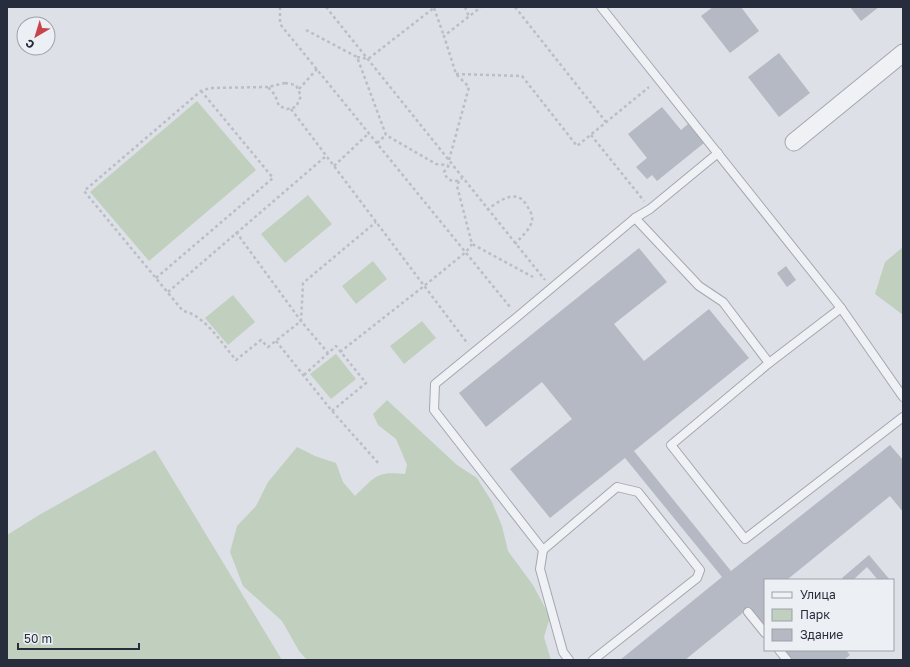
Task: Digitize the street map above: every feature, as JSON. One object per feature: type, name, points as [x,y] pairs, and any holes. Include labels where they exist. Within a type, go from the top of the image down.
[{"type":"street","points":[[794,142],[903,53]]},
{"type":"lane","points":[[601,7],[841,308],[903,397]]},
{"type":"lane","points":[[543,550],[434,410],[435,384],[518,317],[635,218],[650,209],[718,153]]},
{"type":"lane","points":[[635,218],[699,286],[723,302],[769,363]]},
{"type":"lane","points":[[841,308],[769,363],[671,445],[745,539],[903,418]]},
{"type":"lane","points":[[569,660],[563,652],[540,569],[543,550],[617,487],[638,492],[700,570],[697,578],[593,660]]},
{"type":"lane","points":[[748,612],[764,632]]},
{"type":"lane","points":[[779,651],[786,660]]},
{"type":"path","points":[[280,7],[280,24],[518,317]]},
{"type":"path","points":[[326,7],[448,160],[450,165],[552,288]]},
{"type":"path","points":[[464,7],[469,17]]},
{"type":"path","points":[[444,36],[482,7]]},
{"type":"path","points":[[515,7],[606,122]]},
{"type":"path","points":[[306,30],[357,57],[368,59],[434,8],[456,74],[469,87],[448,160]]},
{"type":"path","points":[[357,57],[386,135],[436,164],[450,165]]},
{"type":"path","points":[[299,89],[317,69]]},
{"type":"path","points":[[456,74],[522,76],[577,146],[659,79]]},
{"type":"path","points":[[291,109],[296,107],[301,96],[299,89],[290,83],[268,87],[210,88],[202,92],[84,191],[183,311],[192,313],[204,324],[236,360],[261,340],[268,347],[301,321],[303,283],[376,222]]},
{"type":"path","points":[[268,87],[275,95],[275,100],[280,106],[291,109],[474,352]]},
{"type":"path","points":[[156,278],[273,178],[202,92]]},
{"type":"path","points":[[334,166],[369,133]]},
{"type":"path","points":[[377,143],[386,135]]},
{"type":"path","points":[[591,135],[650,209]]},
{"type":"path","points":[[168,292],[326,156]]},
{"type":"path","points":[[450,165],[444,172],[445,177],[449,180],[459,181]]},
{"type":"path","points":[[462,178],[457,186],[472,244],[533,277]]},
{"type":"path","points":[[487,210],[505,198],[512,196],[519,198],[526,204],[531,212],[532,221],[528,229],[514,244]]},
{"type":"path","points":[[236,232],[301,321],[328,353]]},
{"type":"path","points":[[340,352],[466,252],[472,244]]},
{"type":"path","points":[[276,341],[332,411],[379,464]]},
{"type":"path","points":[[304,375],[336,346],[366,383],[332,411]]},
{"type":"green space","points":[[197,101],[256,170],[149,261],[90,192]]},
{"type":"green space","points":[[308,195],[332,224],[285,263],[261,234]]},
{"type":"green space","points":[[903,247],[903,315],[875,294],[885,262]]},
{"type":"green space","points":[[373,261],[387,279],[356,304],[342,286]]},
{"type":"green space","points":[[233,295],[255,322],[228,345],[205,318]]},
{"type":"green space","points":[[422,321],[436,338],[404,364],[390,346]]},
{"type":"green space","points":[[336,354],[356,379],[331,399],[310,374]]},
{"type":"green space","points":[[387,400],[457,465],[477,478],[492,502],[502,526],[508,551],[533,585],[550,617],[544,637],[551,660],[307,660],[299,651],[282,621],[243,586],[230,552],[237,526],[256,506],[268,482],[297,447],[315,456],[336,463],[343,482],[355,496],[367,484],[377,477],[395,473],[405,474],[407,465],[396,439],[378,425],[373,414]]},
{"type":"green space","points":[[155,450],[282,660],[7,660],[7,535],[39,515]]},
{"type":"building","points":[[713,7],[741,7],[759,31],[730,53],[701,16]]},
{"type":"building","points":[[850,7],[879,7],[861,21]]},
{"type":"building","points":[[779,53],[810,93],[779,117],[748,77]]},
{"type":"building","points":[[662,107],[681,130],[688,124],[704,143],[657,181],[652,175],[647,179],[636,167],[647,158],[628,134]]},
{"type":"building","points":[[639,248],[667,282],[614,324],[644,361],[709,309],[749,358],[634,451],[731,571],[890,445],[903,460],[903,512],[890,496],[788,579],[764,579],[764,625],[750,607],[685,660],[620,660],[722,577],[625,458],[550,518],[510,469],[572,419],[542,382],[486,427],[459,393]]},
{"type":"building","points":[[786,266],[796,280],[787,287],[777,273]]},
{"type":"building","points":[[869,555],[889,579],[877,579],[867,567],[854,579],[842,578]]},
{"type":"building","points":[[785,651],[847,651],[850,655],[844,660],[793,660]]}]
